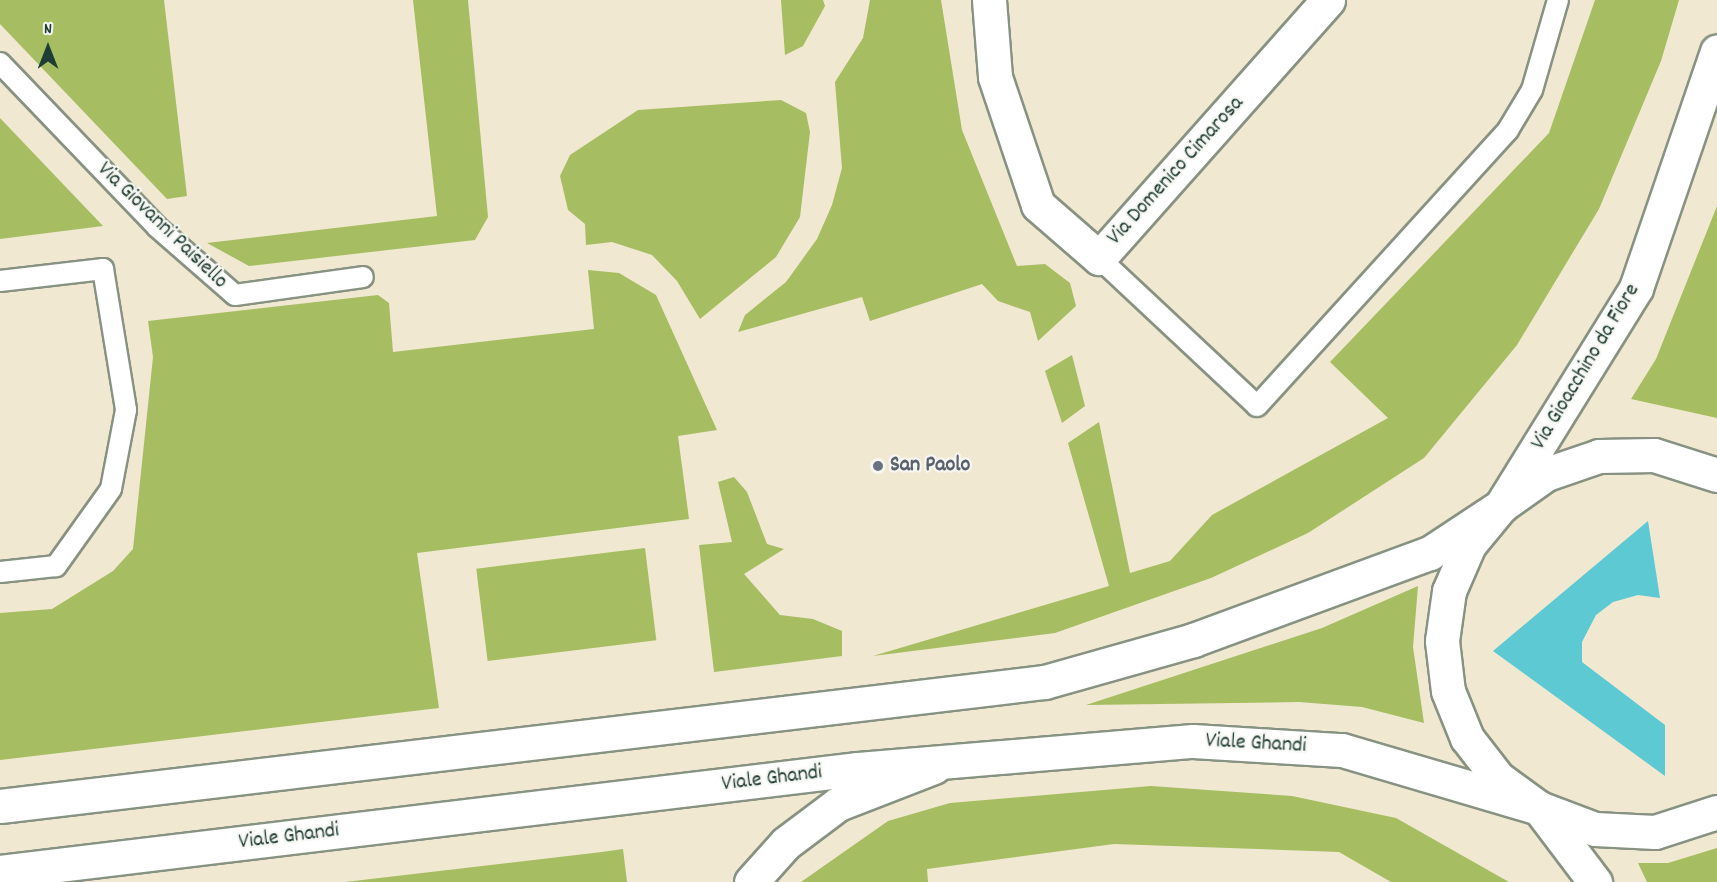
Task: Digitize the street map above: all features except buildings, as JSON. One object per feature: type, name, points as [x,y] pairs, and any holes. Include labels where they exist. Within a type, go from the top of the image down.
[{"type":"main road","name":"Via Domenico Cimarosa","points":[[989,0],[994,78],[1038,204],[1099,258],[1328,0]]},
{"type":"main road","name":"Via Gioacchino da Fiore","points":[[1501,506],[1636,288],[1717,51]]},
{"type":"main road","points":[[0,806],[1045,682],[1193,640],[1339,590],[1430,553],[1546,474],[1599,456],[1654,454],[1717,475]]},
{"type":"main road","points":[[1501,506],[1469,545],[1449,591],[1444,661],[1448,691],[1467,738],[1498,778],[1539,808],[1595,829],[1655,832],[1717,812]]},
{"type":"main road","name":"Viale Ghandi","points":[[0,872],[952,759],[1193,741],[1277,744],[1342,750],[1539,808]]},
{"type":"main road","points":[[751,882],[786,843],[838,804],[952,759]]},
{"type":"main road","points":[[1539,808],[1595,882]]},
{"type":"lane","points":[[1099,258],[1257,405],[1509,130],[1532,90],[1558,0]]},
{"type":"lane","name":"Via Giovanni Paisiello","points":[[0,63],[157,227],[235,295],[363,277]]},
{"type":"lane","points":[[0,281],[103,269],[126,410],[111,489],[56,566],[0,572]]},
{"type":"green space","points":[[0,0],[164,0],[187,196],[167,199],[0,24]]},
{"type":"green space","points":[[413,0],[468,0],[488,217],[475,240],[249,266],[207,243],[437,216]]},
{"type":"green space","points":[[781,0],[823,0],[825,6],[803,46],[785,55]]},
{"type":"green space","points":[[870,0],[941,0],[962,130],[1017,266],[1045,264],[1070,283],[1076,306],[1038,341],[1030,312],[998,301],[982,284],[870,321],[862,297],[738,332],[745,315],[786,282],[817,239],[832,205],[842,168],[835,82],[863,38]]},
{"type":"green space","points":[[1595,0],[1679,0],[1661,61],[1599,209],[1517,345],[1424,458],[1308,533],[1211,578],[1055,633],[873,656],[1109,586],[1068,443],[1099,422],[1130,573],[1170,561],[1212,515],[1388,418],[1330,362],[1549,133]]},
{"type":"green space","points":[[781,100],[806,113],[810,132],[800,217],[776,257],[700,319],[677,281],[652,255],[612,242],[586,245],[585,224],[568,210],[560,176],[570,155],[638,110]]},
{"type":"green space","points":[[0,118],[103,226],[0,239]]},
{"type":"green space","points":[[1717,206],[1717,418],[1631,399],[1656,359]]},
{"type":"green space","points":[[588,270],[619,273],[656,295],[717,430],[678,436],[689,519],[417,553],[439,708],[0,760],[0,613],[52,609],[113,571],[133,549],[153,357],[148,321],[378,295],[389,303],[393,352],[594,329]]},
{"type":"green space","points":[[1072,355],[1085,406],[1062,423],[1045,371]]},
{"type":"green space","points":[[734,477],[747,492],[767,544],[784,549],[744,574],[780,615],[813,619],[842,631],[842,656],[714,672],[699,545],[732,542],[718,482]]},
{"type":"green space","points":[[645,548],[656,640],[488,661],[476,569]]},
{"type":"green space","points":[[1418,586],[1413,647],[1424,723],[1362,707],[1299,702],[1086,705],[1322,628]]},
{"type":"green space","points":[[1151,786],[1292,796],[1396,818],[1509,882],[1391,882],[1339,852],[1114,844],[927,869],[928,882],[801,882],[888,821],[950,803]]},
{"type":"green space","points":[[1717,848],[1717,882],[1647,882],[1638,863],[1668,863]]},
{"type":"green space","points":[[623,849],[627,882],[345,882],[602,852]]},
{"type":"water","points":[[1648,521],[1660,598],[1638,595],[1613,602],[1596,615],[1582,642],[1582,662],[1665,725],[1665,776],[1493,651]]},
{"type":"place","name":"San Paolo","points":[[878,466]]}]
